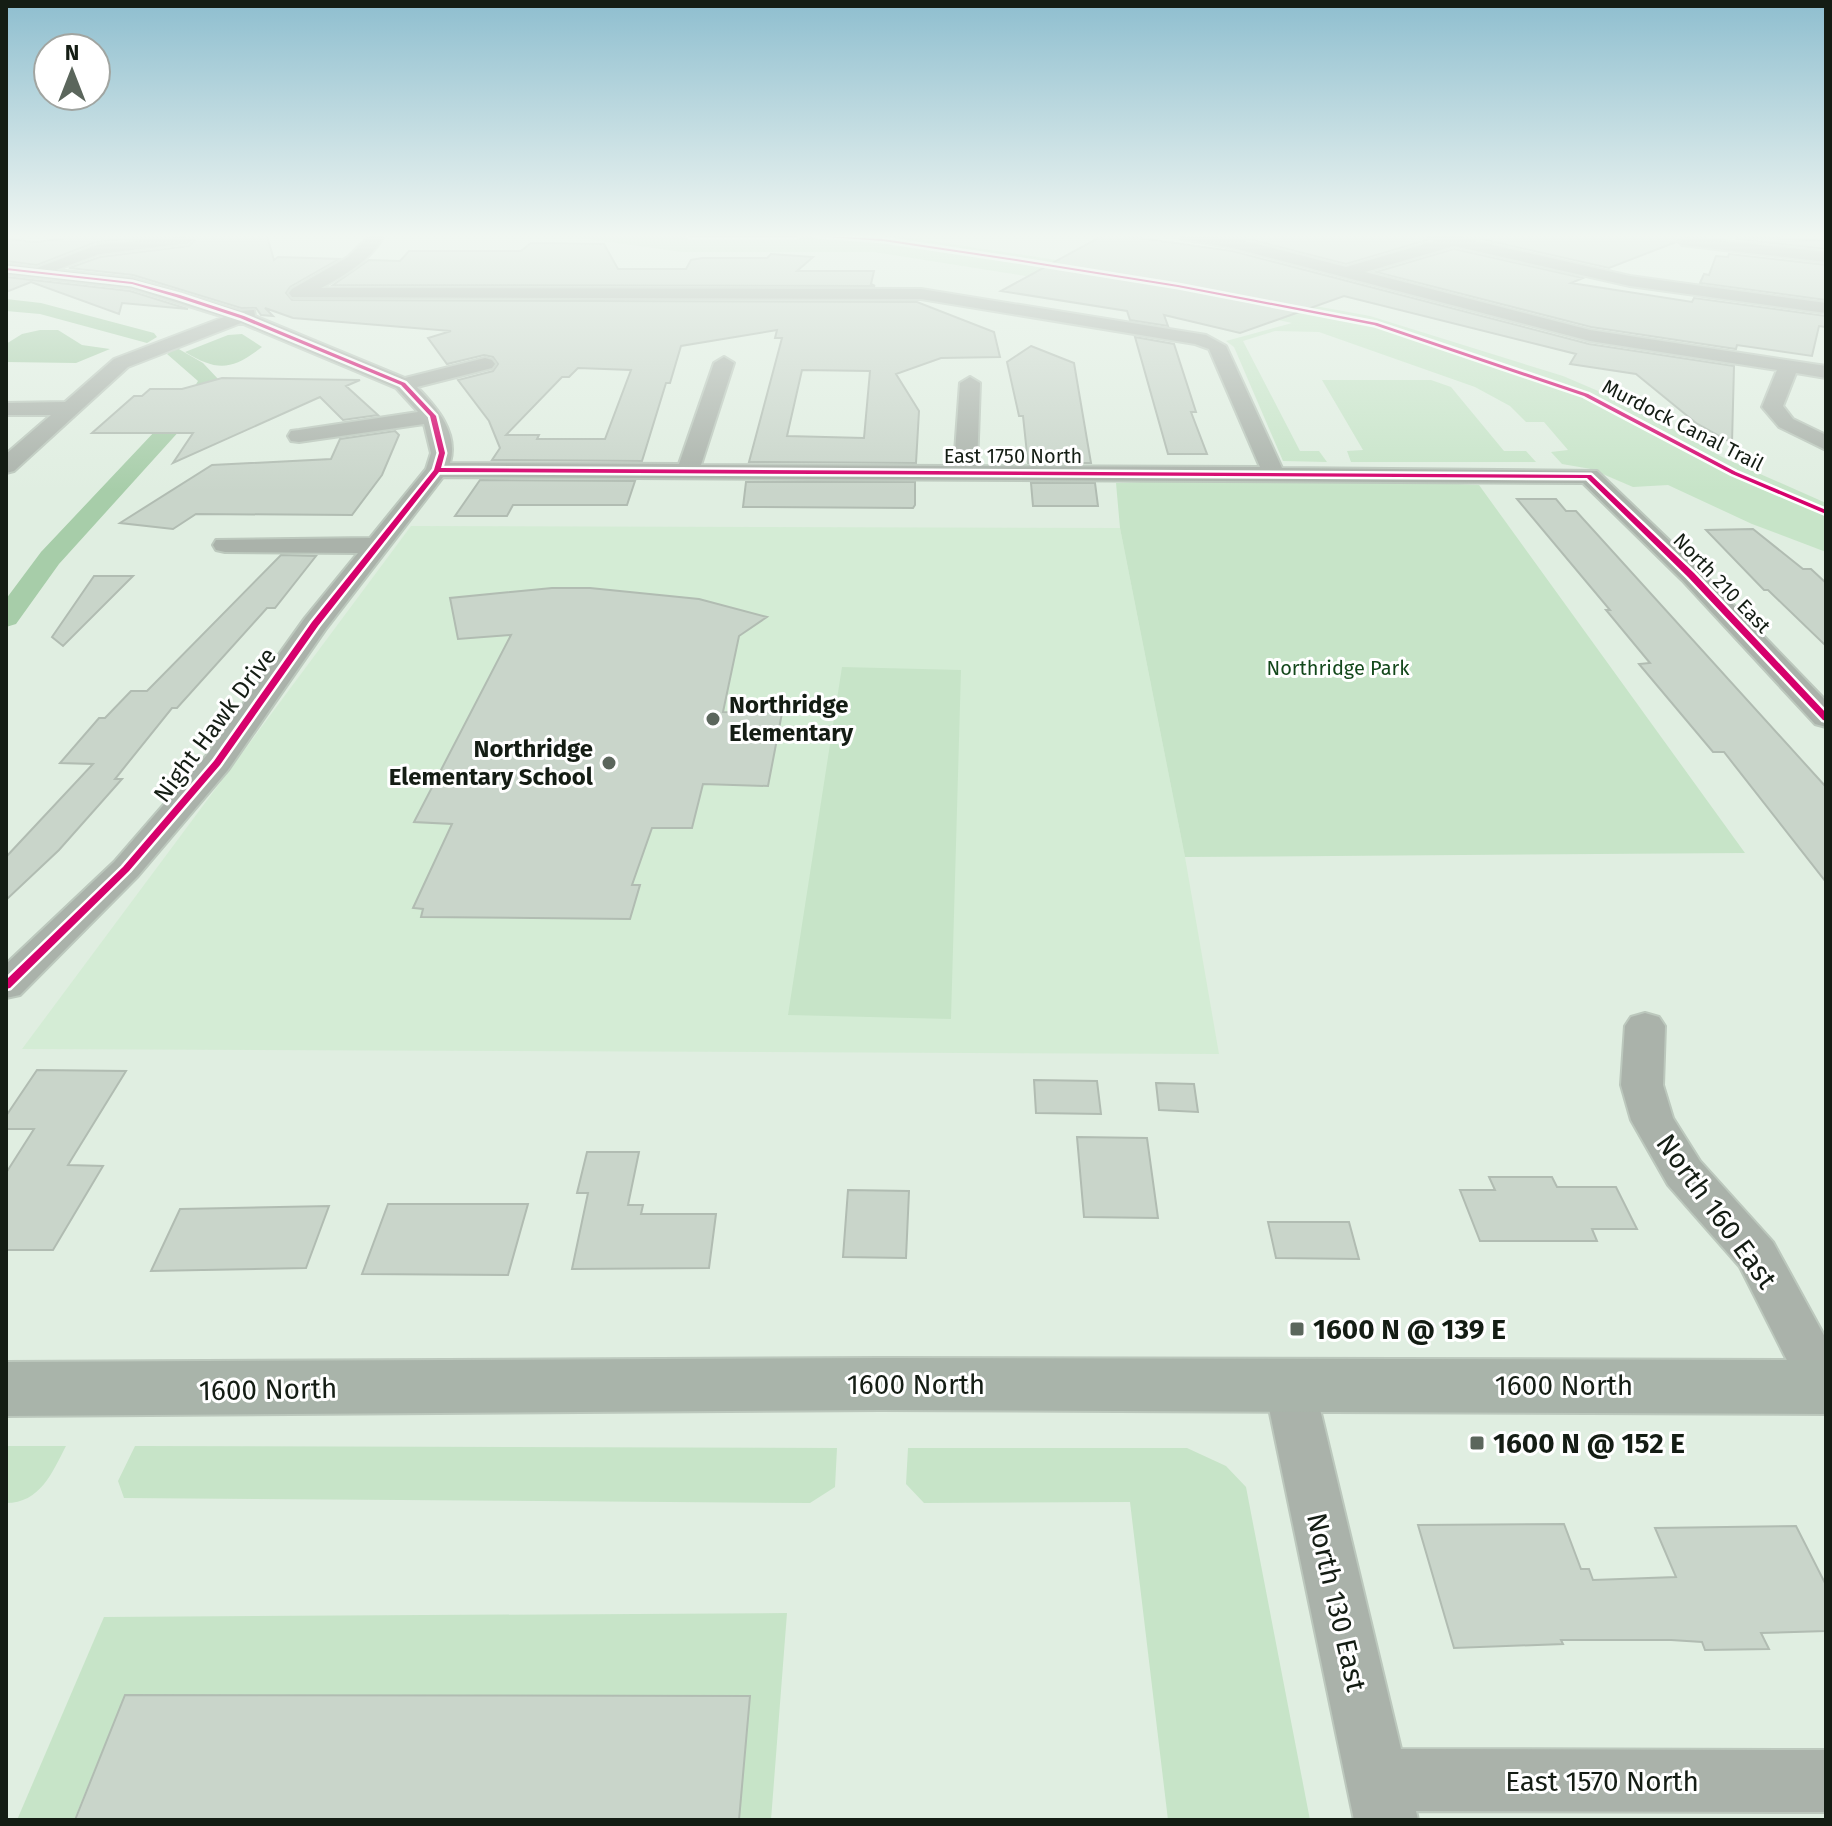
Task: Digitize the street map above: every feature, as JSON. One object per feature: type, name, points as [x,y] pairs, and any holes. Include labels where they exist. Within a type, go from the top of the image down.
[{"type":"main road","name":"1600 North","points":[[6,1389],[1289,1384],[1826,1387]]},
{"type":"street","points":[[6,466],[121,363],[231,321]]},
{"type":"street","points":[[252,321],[403,384],[433,416],[442,453],[437,470]]},
{"type":"street","points":[[1089,321],[1199,339],[1217,346],[1274,474]]},
{"type":"street","points":[[1536,321],[1590,335],[1826,372]]},
{"type":"street","points":[[687,473],[724,363]]},
{"type":"street","points":[[403,384],[485,364]]},
{"type":"street","points":[[1788,368],[1772,407],[1786,423],[1826,443]]},
{"type":"street","points":[[965,474],[970,383]]},
{"type":"street","points":[[6,409],[73,408]]},
{"type":"street","points":[[299,436],[433,416]]},
{"type":"street","name":"East 1750 North","points":[[437,470],[1589,476]]},
{"type":"street","name":"Night Hawk Drive","points":[[6,986],[126,869],[217,763],[315,624],[437,470]]},
{"type":"street","name":"North 210 East","points":[[1589,476],[1691,575],[1826,718]]},
{"type":"street","points":[[225,545],[379,546]]},
{"type":"street","name":"North 160 East","points":[[1645,1026],[1642,1085],[1652,1120],[1684,1173],[1757,1255],[1826,1387]]},
{"type":"street","name":"North 130 East","points":[[1289,1384],[1382,1800]]},
{"type":"street","name":"East 1570 North","points":[[1382,1800],[1826,1781]]},
{"type":"shaded area","points":[[58,330],[82,345],[110,349],[76,363],[6,362],[6,344],[22,334]]},
{"type":"shaded area","points":[[242,334],[262,347],[233,364],[207,363],[185,352],[228,335]]},
{"type":"shaded area","name":"Northridge Elementary","points":[[411,526],[1120,528],[1185,857],[1219,1054],[22,1049]]},
{"type":"green space","points":[[1284,321],[1387,321],[1563,376],[1624,402],[1724,458],[1826,503],[1826,552],[1752,524],[1668,485],[1633,487],[1591,469],[1562,464],[1551,452],[1568,450],[1544,422],[1526,422],[1510,406],[1475,387],[1319,332],[1275,331],[1243,341],[1300,451],[1319,451],[1327,462],[1283,461],[1234,347],[1226,341],[1292,323]]},
{"type":"green space","points":[[1322,380],[1431,380],[1451,387],[1504,451],[1526,451],[1536,462],[1351,462],[1347,451],[1363,450]]},
{"type":"green space","name":"Northridge Park","points":[[1192,480],[1393,481],[1479,485],[1745,853],[1185,857],[1120,528],[1116,483]]},
{"type":"green space","points":[[842,667],[961,670],[951,1019],[788,1015]]},
{"type":"green space","points":[[6,1446],[66,1446],[44,1485],[28,1498],[6,1503]]},
{"type":"green space","points":[[135,1446],[837,1448],[835,1487],[810,1503],[124,1498],[118,1481]]},
{"type":"green space","points":[[908,1448],[1187,1448],[1226,1466],[1246,1487],[1310,1820],[1168,1820],[1130,1502],[924,1503],[906,1484]]},
{"type":"green space","points":[[787,1613],[771,1820],[739,1820],[125,1695],[74,1820],[17,1820],[104,1617]]},
{"type":"building","points":[[332,321],[966,321],[994,332],[1000,357],[941,358],[896,374],[919,411],[916,463],[749,462],[782,338],[775,338],[777,330],[681,346],[642,461],[492,460],[500,448],[489,421],[458,380],[493,371],[498,364],[493,357],[484,355],[447,364],[428,338],[451,331]],"holes":[[[578,368],[631,370],[605,439],[537,439],[539,435],[506,435],[562,377],[569,377]],[[802,370],[870,371],[864,438],[787,436]]]},
{"type":"building","points":[[1138,321],[1166,321],[1168,326]]},
{"type":"building","points":[[1190,321],[1273,321],[1240,333]]},
{"type":"building","points":[[1445,321],[1502,321],[1589,344],[1734,366],[1732,443],[1696,423],[1636,374],[1570,364],[1576,354]]},
{"type":"building","points":[[1568,321],[1826,321],[1826,327],[1819,326],[1812,356],[1737,345],[1736,349]]},
{"type":"building","points":[[1135,337],[1174,344],[1196,412],[1191,412],[1207,454],[1168,454]]},
{"type":"building","points":[[1031,346],[1074,363],[1091,463],[1028,463],[1023,416],[1019,416],[1007,362]]},
{"type":"building","points":[[222,378],[360,380],[346,386],[378,415],[343,420],[320,397],[173,463],[193,433],[92,433],[134,396],[142,396],[150,389],[182,389]]},
{"type":"building","points":[[395,431],[399,435],[382,475],[352,515],[196,514],[173,529],[120,523],[212,465],[331,459],[340,439]]},
{"type":"building","points":[[480,480],[635,481],[627,505],[513,505],[507,516],[455,516]]},
{"type":"building","points":[[746,482],[915,482],[915,505],[913,508],[743,507]]},
{"type":"building","points":[[1031,483],[1095,483],[1098,506],[1033,506]]},
{"type":"building","points":[[1517,499],[1556,499],[1566,511],[1576,511],[1826,787],[1826,882],[1724,752],[1713,752],[1639,664],[1650,663]]},
{"type":"building","points":[[1753,529],[1803,569],[1811,569],[1826,583],[1826,646],[1768,590],[1764,590],[1706,530]]},
{"type":"building","points":[[281,555],[316,556],[275,608],[267,608],[177,708],[172,708],[115,779],[122,779],[59,850],[6,900],[6,857],[93,764],[60,763],[99,718],[105,718],[131,691],[147,691]]},
{"type":"building","points":[[94,576],[133,576],[63,646],[52,637]]},
{"type":"building","name":"Northridge Elementary School","points":[[552,588],[590,588],[699,599],[767,617],[739,636],[723,712],[782,713],[768,786],[703,784],[692,828],[652,828],[632,885],[640,885],[630,919],[421,917],[423,909],[413,908],[452,824],[414,822],[511,635],[458,639],[450,598]]},
{"type":"building","points":[[37,1070],[126,1071],[68,1165],[103,1166],[53,1250],[6,1250],[6,1173],[34,1129],[6,1129],[6,1116]]},
{"type":"building","points":[[1034,1080],[1097,1081],[1101,1114],[1036,1113]]},
{"type":"building","points":[[1156,1083],[1194,1084],[1198,1112],[1159,1110]]},
{"type":"building","points":[[1077,1137],[1147,1138],[1158,1218],[1084,1217]]},
{"type":"building","points":[[587,1152],[639,1152],[628,1205],[643,1205],[641,1214],[716,1214],[709,1268],[572,1269],[588,1193],[577,1193]]},
{"type":"building","points":[[1489,1177],[1552,1177],[1557,1187],[1616,1187],[1637,1229],[1592,1229],[1597,1241],[1480,1241],[1460,1190],[1495,1190]]},
{"type":"building","points":[[848,1190],[909,1191],[906,1258],[843,1257]]},
{"type":"building","points":[[388,1204],[528,1204],[508,1275],[362,1274]]},
{"type":"building","points":[[329,1206],[306,1268],[151,1271],[180,1209]]},
{"type":"building","points":[[1268,1222],[1349,1222],[1359,1259],[1276,1258]]},
{"type":"building","points":[[1564,1524],[1581,1569],[1589,1569],[1593,1580],[1676,1577],[1655,1528],[1796,1526],[1826,1585],[1826,1631],[1761,1633],[1769,1649],[1705,1650],[1702,1642],[1671,1640],[1561,1640],[1563,1644],[1454,1648],[1418,1525]]},
{"type":"building","points":[[125,1695],[750,1696],[739,1820],[75,1820]]},
{"type":"waterway","points":[[87,321],[147,337]]},
{"type":"waterway","points":[[6,618],[50,558],[199,397],[209,380],[177,354]]},
{"type":"cycle path","points":[[6,986],[126,869],[217,763],[315,624],[437,470],[442,453],[433,416],[403,384],[252,321]]},
{"type":"cycle path","name":"Murdock Canal Trail","points":[[1361,321],[1586,395],[1734,473],[1826,512]]},
{"type":"cycle path","points":[[437,470],[1589,476],[1691,575],[1826,718]]},
{"type":"place","name":"Northridge Elementary","points":[[713,719]]},
{"type":"place","name":"Northridge Elementary School","points":[[609,763]]},
{"type":"place","name":"1600 N @ 139 E","points":[[1297,1329]]},
{"type":"place","name":"1600 N @ 152 E","points":[[1477,1443]]}]
